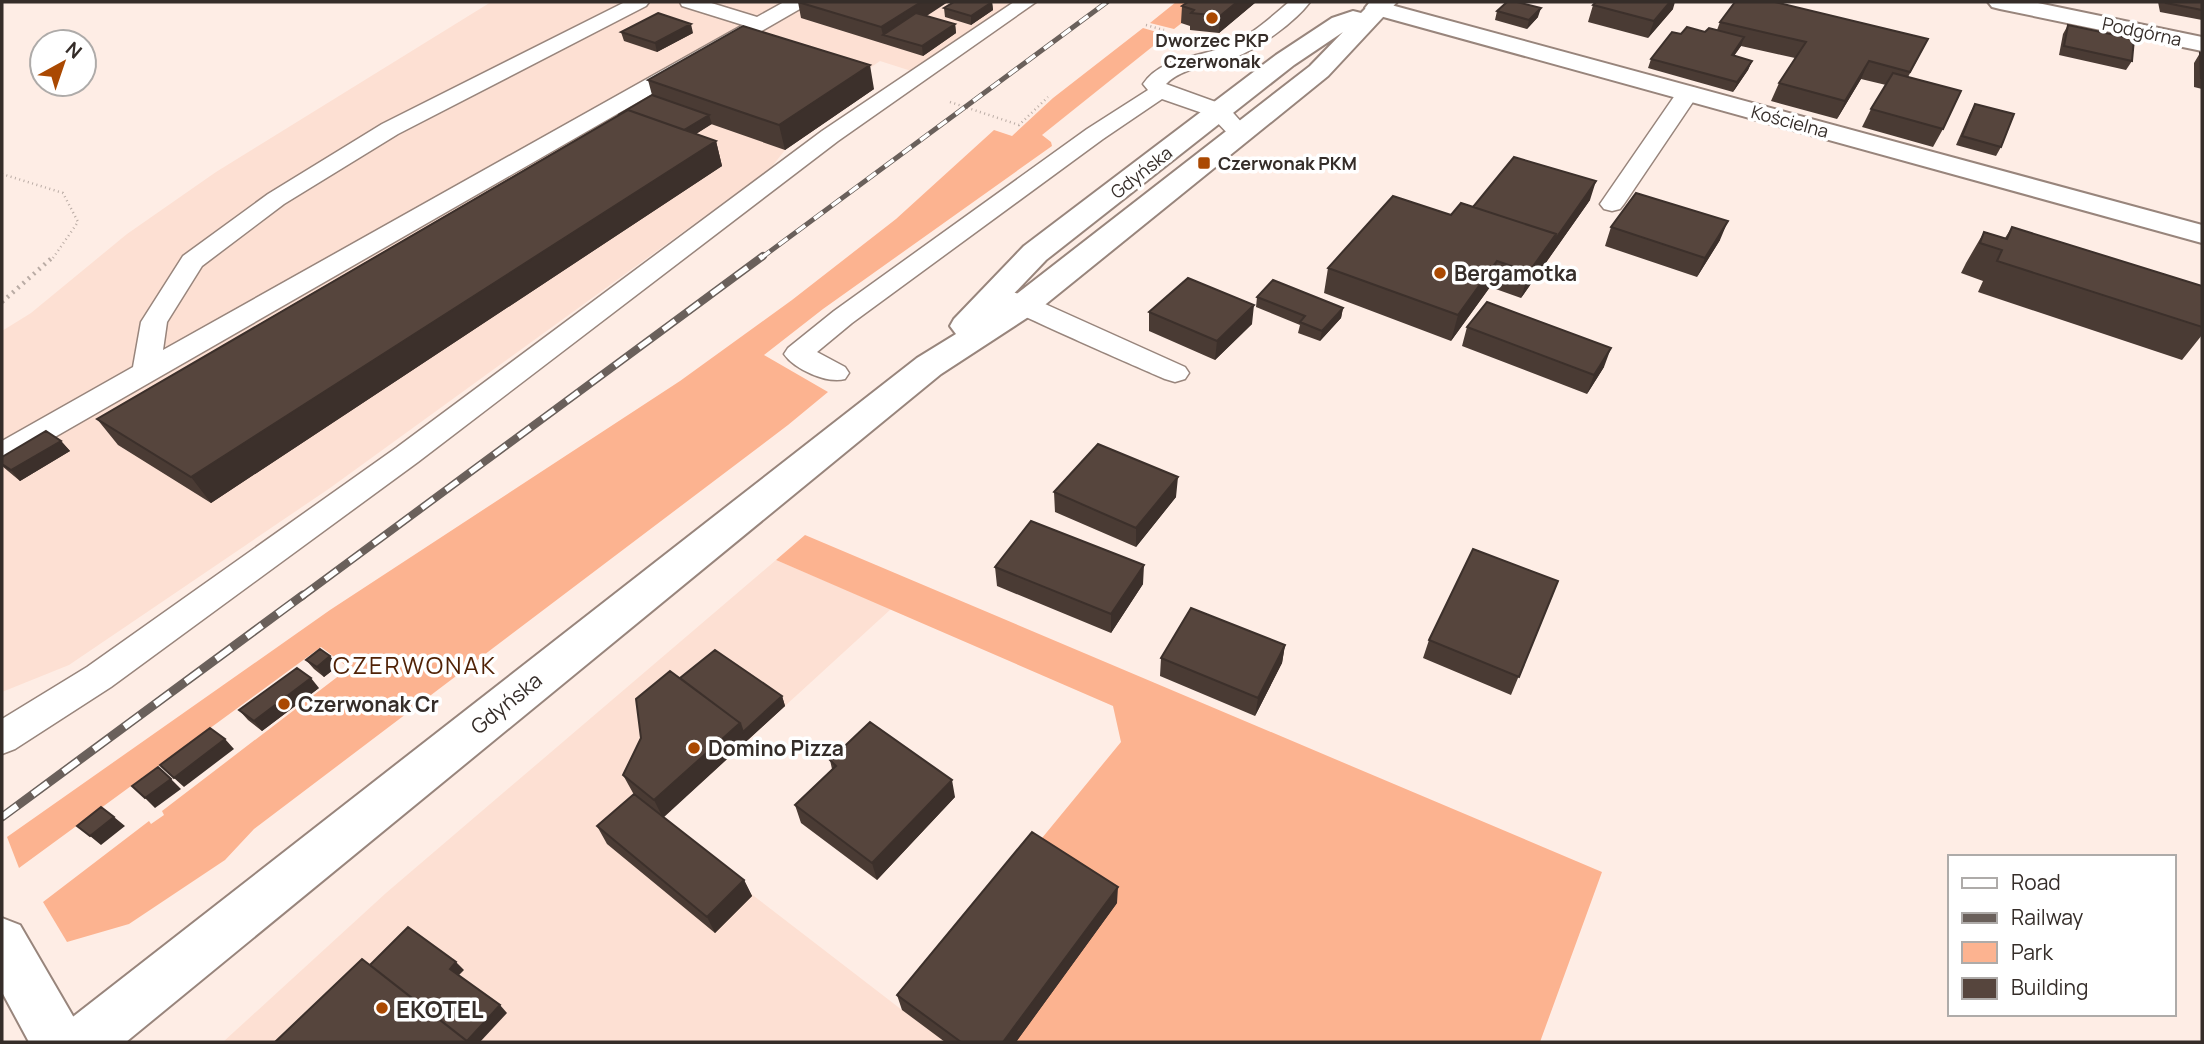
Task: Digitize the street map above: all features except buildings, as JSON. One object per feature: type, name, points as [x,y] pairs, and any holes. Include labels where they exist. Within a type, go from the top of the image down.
[{"type":"main road","name":"Podgórna","points":[[2000,2],[2202,44]]},
{"type":"main road","name":"Kościelna","points":[[1381,5],[1688,93],[2202,234]]},
{"type":"main road","name":"Gdyńska","points":[[1011,300],[1035,253],[1284,60],[1340,23],[1381,5]]},
{"type":"main road","name":"Gdyńska","points":[[83,1042],[1011,300],[1241,134],[1319,71],[1381,5]]},
{"type":"main road","points":[[2,942],[58,1042]]},
{"type":"lane","points":[[146,372],[154,322],[192,261],[276,200],[390,129],[639,2]]},
{"type":"lane","points":[[689,2],[759,24]]},
{"type":"lane","points":[[2,454],[798,2]]},
{"type":"lane","points":[[2,738],[99,677],[407,455],[830,136],[1026,2]]},
{"type":"lane","points":[[1241,134],[1219,111],[1160,91],[1154,85],[1161,76],[1240,48],[1300,2]]},
{"type":"lane","points":[[835,373],[798,354],[865,301],[1095,134],[1160,91]]},
{"type":"lane","points":[[1612,204],[1688,93]]},
{"type":"lane","points":[[1011,300],[1175,373]]},
{"type":"path","points":[[940,99],[1019,125],[1048,97]]},
{"type":"path","points":[[2,174],[64,193],[78,222],[50,262],[2,302]]},
{"type":"shaded area","points":[[491,2],[1039,2],[930,77],[880,61],[851,81],[874,89],[785,150],[770,169],[330,488],[69,665],[2,692],[2,331],[31,313],[127,234],[216,172]]},
{"type":"shaded area","points":[[776,560],[891,609],[658,822],[902,1010],[1033,849],[1016,1042],[223,1042],[386,893]]},
{"type":"green space","points":[[1176,2],[1209,2],[1174,29],[1150,23]]},
{"type":"green space","points":[[1143,28],[1167,35],[1042,135],[1052,146],[823,309],[764,355],[828,392],[254,829],[225,860],[129,924],[67,942],[43,902],[149,821],[151,824],[164,815],[162,811],[349,668],[321,647],[19,868],[7,837],[330,610],[680,381],[792,300],[896,219],[994,130],[1012,136],[1053,98]]},
{"type":"green space","points":[[805,535],[1602,872],[1540,1042],[1016,1042],[1033,849],[1121,742],[1113,706],[776,560]]},
{"type":"railway","points":[[761,258],[1107,2]]},
{"type":"railway","points":[[301,597],[763,256]]},
{"type":"railway","points":[[2,817],[303,595]]},
{"type":"place","name":"Dworzec PKP Czerwonak","points":[[1212,18]]},
{"type":"place","name":"Czerwonak PKM","points":[[1204,163]]},
{"type":"place","name":"Bergamotka","points":[[1440,273]]},
{"type":"place","name":"Czerwonak Cr","points":[[284,704]]},
{"type":"place","name":"Domino Pizza","points":[[694,748]]},
{"type":"place","name":"EKOTEL","points":[[382,1008]]},
{"type":"district","name":"CZERWONAK","points":[[415,664]]}]
